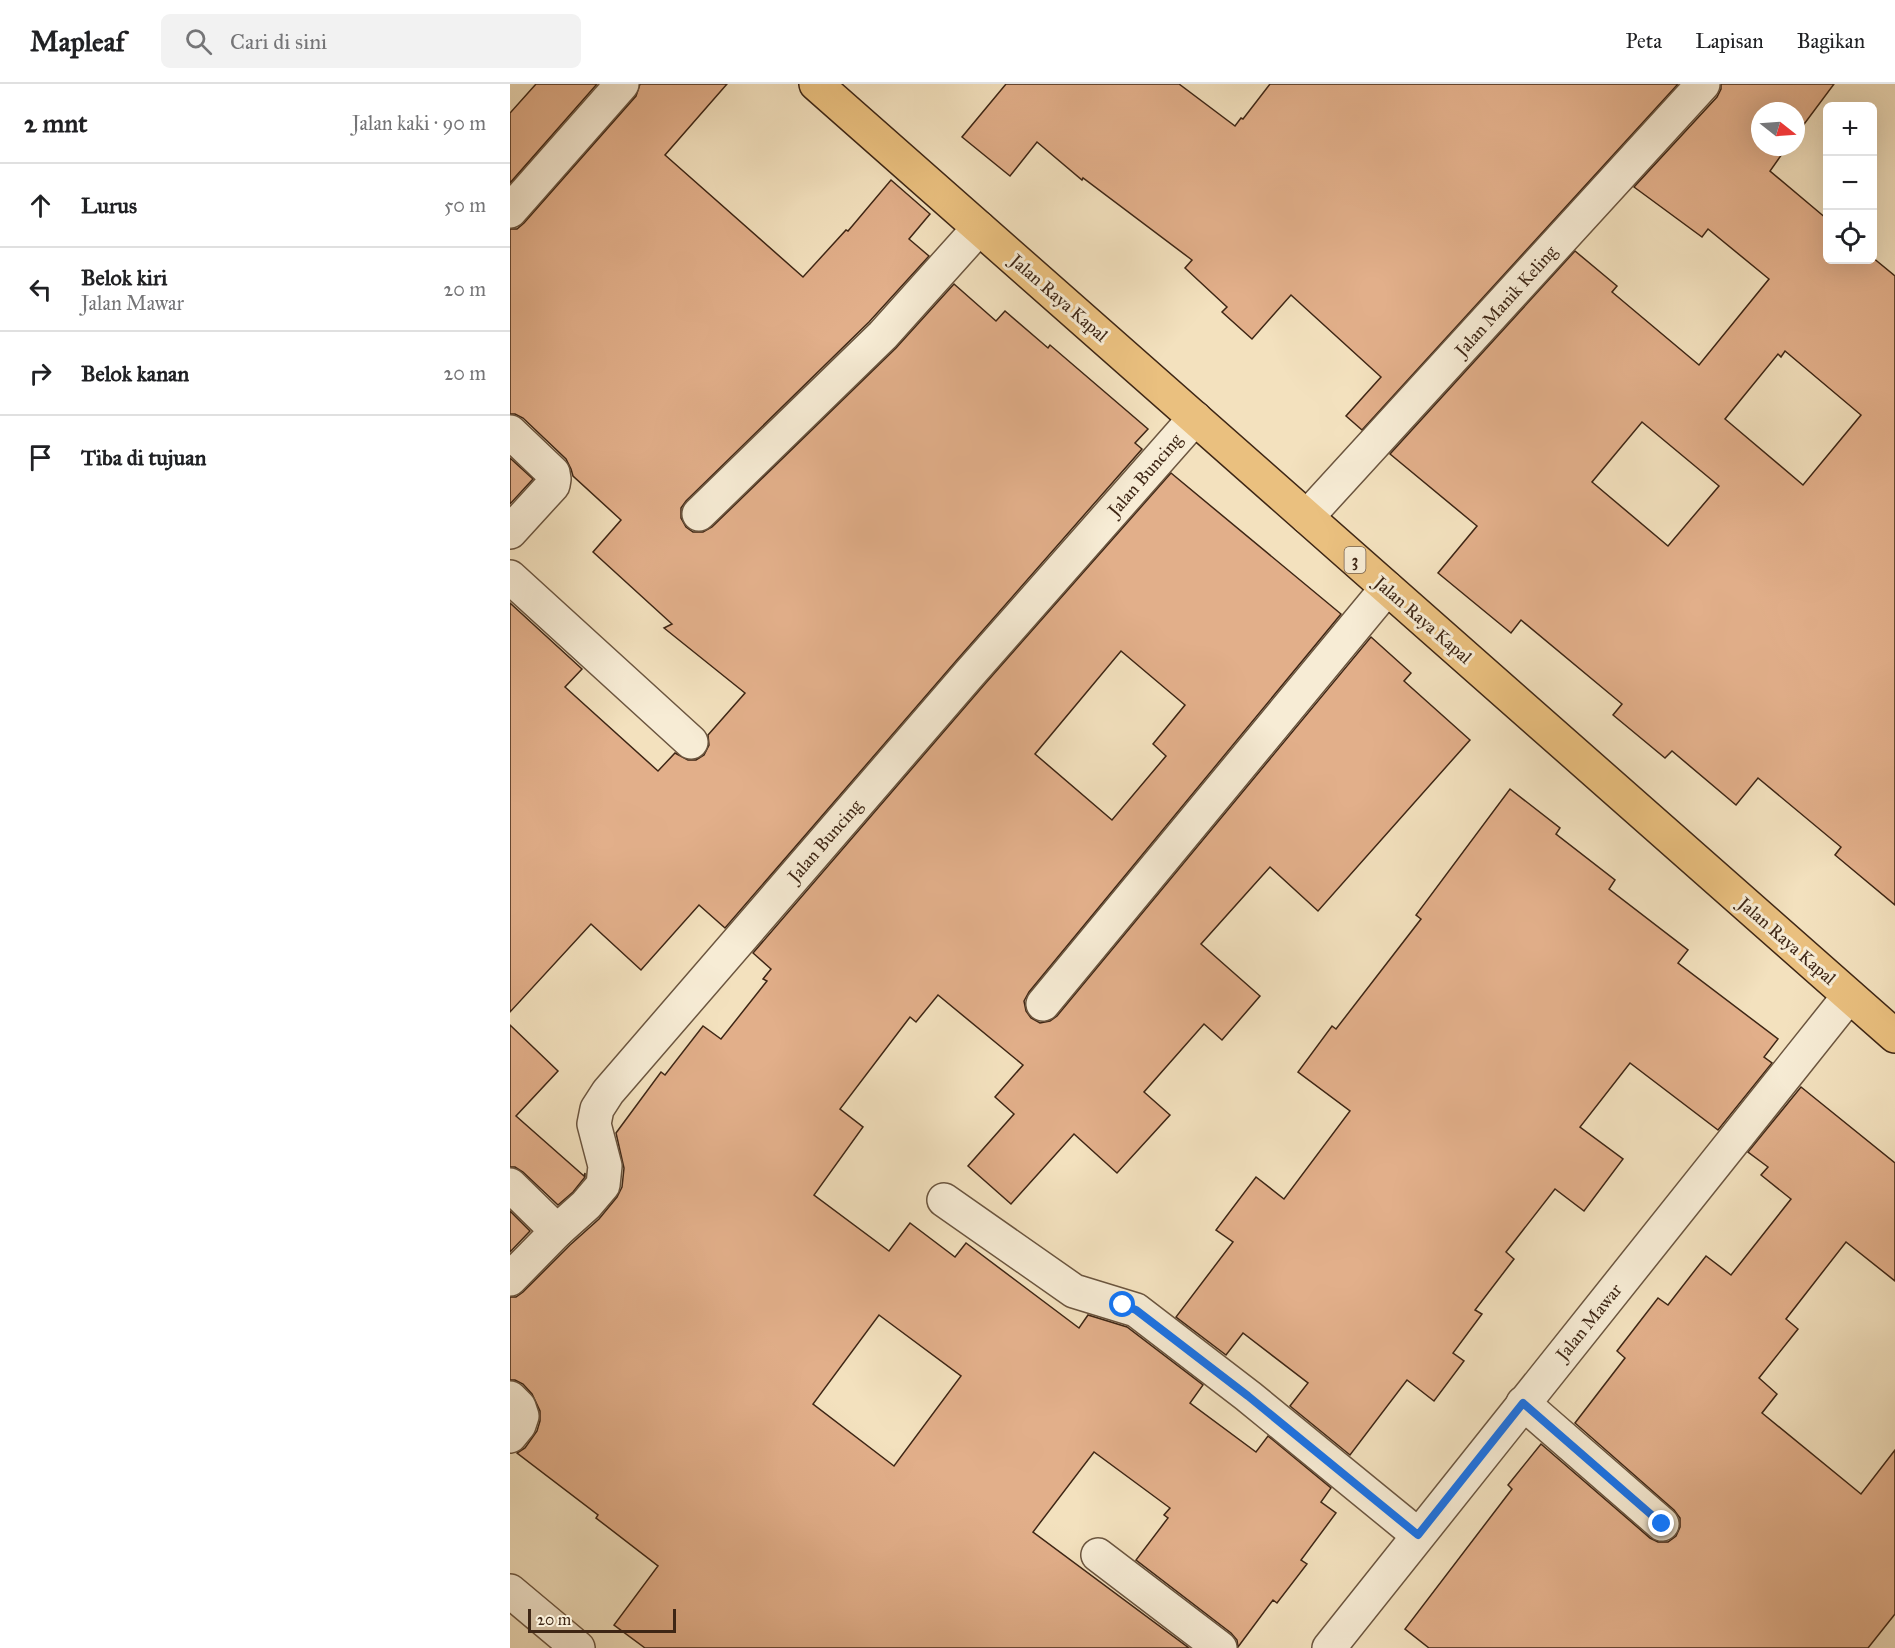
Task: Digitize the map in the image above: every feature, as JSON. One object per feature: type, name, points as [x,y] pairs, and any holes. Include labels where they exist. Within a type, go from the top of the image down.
[{"type":"highway","name":"Jalan Raya Kapal","points":[[816,84],[1895,1036]]},
{"type":"street","points":[[510,211],[622,84]]},
{"type":"street","name":"Jalan Manik Keling","points":[[1307,517],[1703,84]]},
{"type":"street","points":[[699,514],[883,335],[979,228]]},
{"type":"street","name":"Jalan Buncing","points":[[510,1279],[586,1205],[603,1185],[605,1166],[594,1124],[597,1109],[608,1092],[970,673],[1195,418]]},
{"type":"street","points":[[510,432],[553,473],[554,478],[553,485],[510,532]]},
{"type":"street","points":[[510,577],[691,742]]},
{"type":"street","points":[[1043,1004],[1386,588]]},
{"type":"street","name":"Jalan Mawar","points":[[1329,1648],[1849,996]]},
{"type":"street","points":[[510,1185],[557,1232]]},
{"type":"street","points":[[944,1200],[1074,1291],[1136,1310],[1248,1396],[1418,1535]]},
{"type":"street","points":[[510,1398],[519,1407],[522,1416],[519,1425],[510,1436]]},
{"type":"street","points":[[1523,1403],[1662,1524]]},
{"type":"street","points":[[1098,1555],[1220,1648]]},
{"type":"street","points":[[510,1591],[578,1648]]},
{"type":"building","points":[[536,84],[597,84],[510,183],[510,113]]},
{"type":"building","points":[[640,84],[727,84],[665,155],[803,277],[846,230],[848,231],[891,180],[930,214],[909,239],[929,256],[869,322],[686,501],[681,508],[681,518],[686,527],[693,532],[703,532],[712,527],[896,348],[954,284],[996,321],[1005,311],[1048,348],[1050,345],[1148,429],[1135,443],[1142,449],[725,928],[699,905],[641,970],[591,924],[510,1012],[510,603],[582,669],[565,687],[658,771],[675,753],[688,760],[696,760],[704,755],[709,745],[708,735],[745,693],[664,628],[672,624],[593,552],[621,520],[573,476],[566,459],[523,418],[510,414],[510,229],[517,229],[524,223],[636,96]]},
{"type":"building","points":[[1006,84],[1179,84],[1235,126],[1270,84],[1678,84],[1362,430],[1346,416],[1381,377],[1291,295],[1252,339],[1222,312],[1227,307],[1185,268],[1192,260],[1083,178],[1082,180],[1037,142],[1010,176],[962,137]]},
{"type":"building","points":[[1721,84],[1834,84],[1805,123],[1805,102],[1751,102],[1751,156],[1781,156],[1770,171],[1823,216],[1823,264],[1877,264],[1877,261],[1895,276],[1895,905],[1835,855],[1841,847],[1758,778],[1736,805],[1672,751],[1665,758],[1613,715],[1622,704],[1521,620],[1511,633],[1438,573],[1477,526],[1390,454],[1575,251],[1617,286],[1612,292],[1699,365],[1769,279],[1708,229],[1702,237],[1634,187],[1717,97]],"holes":[[[1785,351],[1861,415],[1803,485],[1725,419],[1778,354],[1781,357]],[[1642,422],[1719,486],[1668,546],[1592,482]]]},
{"type":"building","points":[[510,458],[533,479],[510,504]]},
{"type":"building","points":[[1171,473],[1341,614],[1029,992],[1024,1001],[1026,1011],[1031,1018],[1040,1023],[1050,1021],[1057,1016],[1371,637],[1411,673],[1404,681],[1470,740],[1318,911],[1270,867],[1201,944],[1260,996],[1222,1040],[1204,1024],[1144,1092],[1170,1115],[1117,1173],[1074,1134],[1011,1204],[968,1166],[1014,1114],[995,1097],[1023,1065],[938,995],[916,1022],[910,1017],[840,1109],[863,1127],[814,1195],[889,1251],[910,1223],[955,1257],[966,1243],[1079,1328],[1088,1315],[1127,1327],[1203,1385],[1190,1403],[1256,1452],[1268,1436],[1331,1488],[1321,1502],[1336,1513],[1301,1560],[1307,1564],[1277,1603],[1273,1600],[1238,1647],[1237,1640],[1231,1633],[1136,1560],[1168,1518],[1164,1515],[1170,1508],[1094,1452],[1033,1532],[1189,1648],[645,1648],[614,1625],[658,1566],[596,1518],[598,1515],[517,1453],[525,1448],[537,1431],[540,1411],[532,1394],[523,1384],[510,1380],[510,1297],[516,1297],[523,1292],[599,1219],[617,1197],[622,1187],[624,1168],[616,1133],[661,1072],[665,1075],[703,1026],[721,1039],[767,981],[763,979],[771,969],[753,953]],"holes":[[[1121,651],[1185,705],[1153,744],[1166,756],[1112,820],[1035,754]],[[879,1315],[961,1376],[894,1466],[813,1404]]]},
{"type":"building","points":[[1510,789],[1560,828],[1556,834],[1615,880],[1609,889],[1688,950],[1678,963],[1778,1039],[1764,1057],[1772,1063],[1718,1130],[1630,1063],[1580,1127],[1623,1159],[1584,1211],[1555,1189],[1506,1252],[1514,1259],[1475,1310],[1482,1314],[1453,1353],[1464,1361],[1434,1401],[1407,1380],[1350,1455],[1290,1406],[1308,1383],[1243,1333],[1226,1355],[1176,1317],[1233,1242],[1216,1230],[1256,1177],[1284,1199],[1350,1111],[1298,1072],[1332,1026],[1336,1029],[1421,919],[1416,915]]},
{"type":"building","points":[[510,1025],[558,1071],[516,1116],[584,1176],[585,1173],[585,1177],[573,1192],[558,1205],[523,1172],[510,1167]]},
{"type":"building","points":[[1801,1087],[1895,1163],[1895,1281],[1846,1242],[1786,1319],[1798,1329],[1759,1378],[1777,1394],[1762,1413],[1861,1494],[1895,1450],[1895,1614],[1868,1648],[1429,1648],[1405,1629],[1512,1489],[1508,1485],[1541,1444],[1650,1538],[1658,1542],[1668,1542],[1676,1536],[1680,1527],[1680,1518],[1674,1510],[1575,1423],[1625,1358],[1617,1351],[1658,1298],[1668,1305],[1706,1256],[1731,1275],[1791,1199],[1761,1175],[1768,1167],[1748,1152]]},
{"type":"building","points":[[510,1211],[530,1231],[510,1252]]},
{"type":"route","points":[[1123,1305],[1136,1310],[1248,1396],[1418,1535],[1523,1403],[1662,1524]]}]
